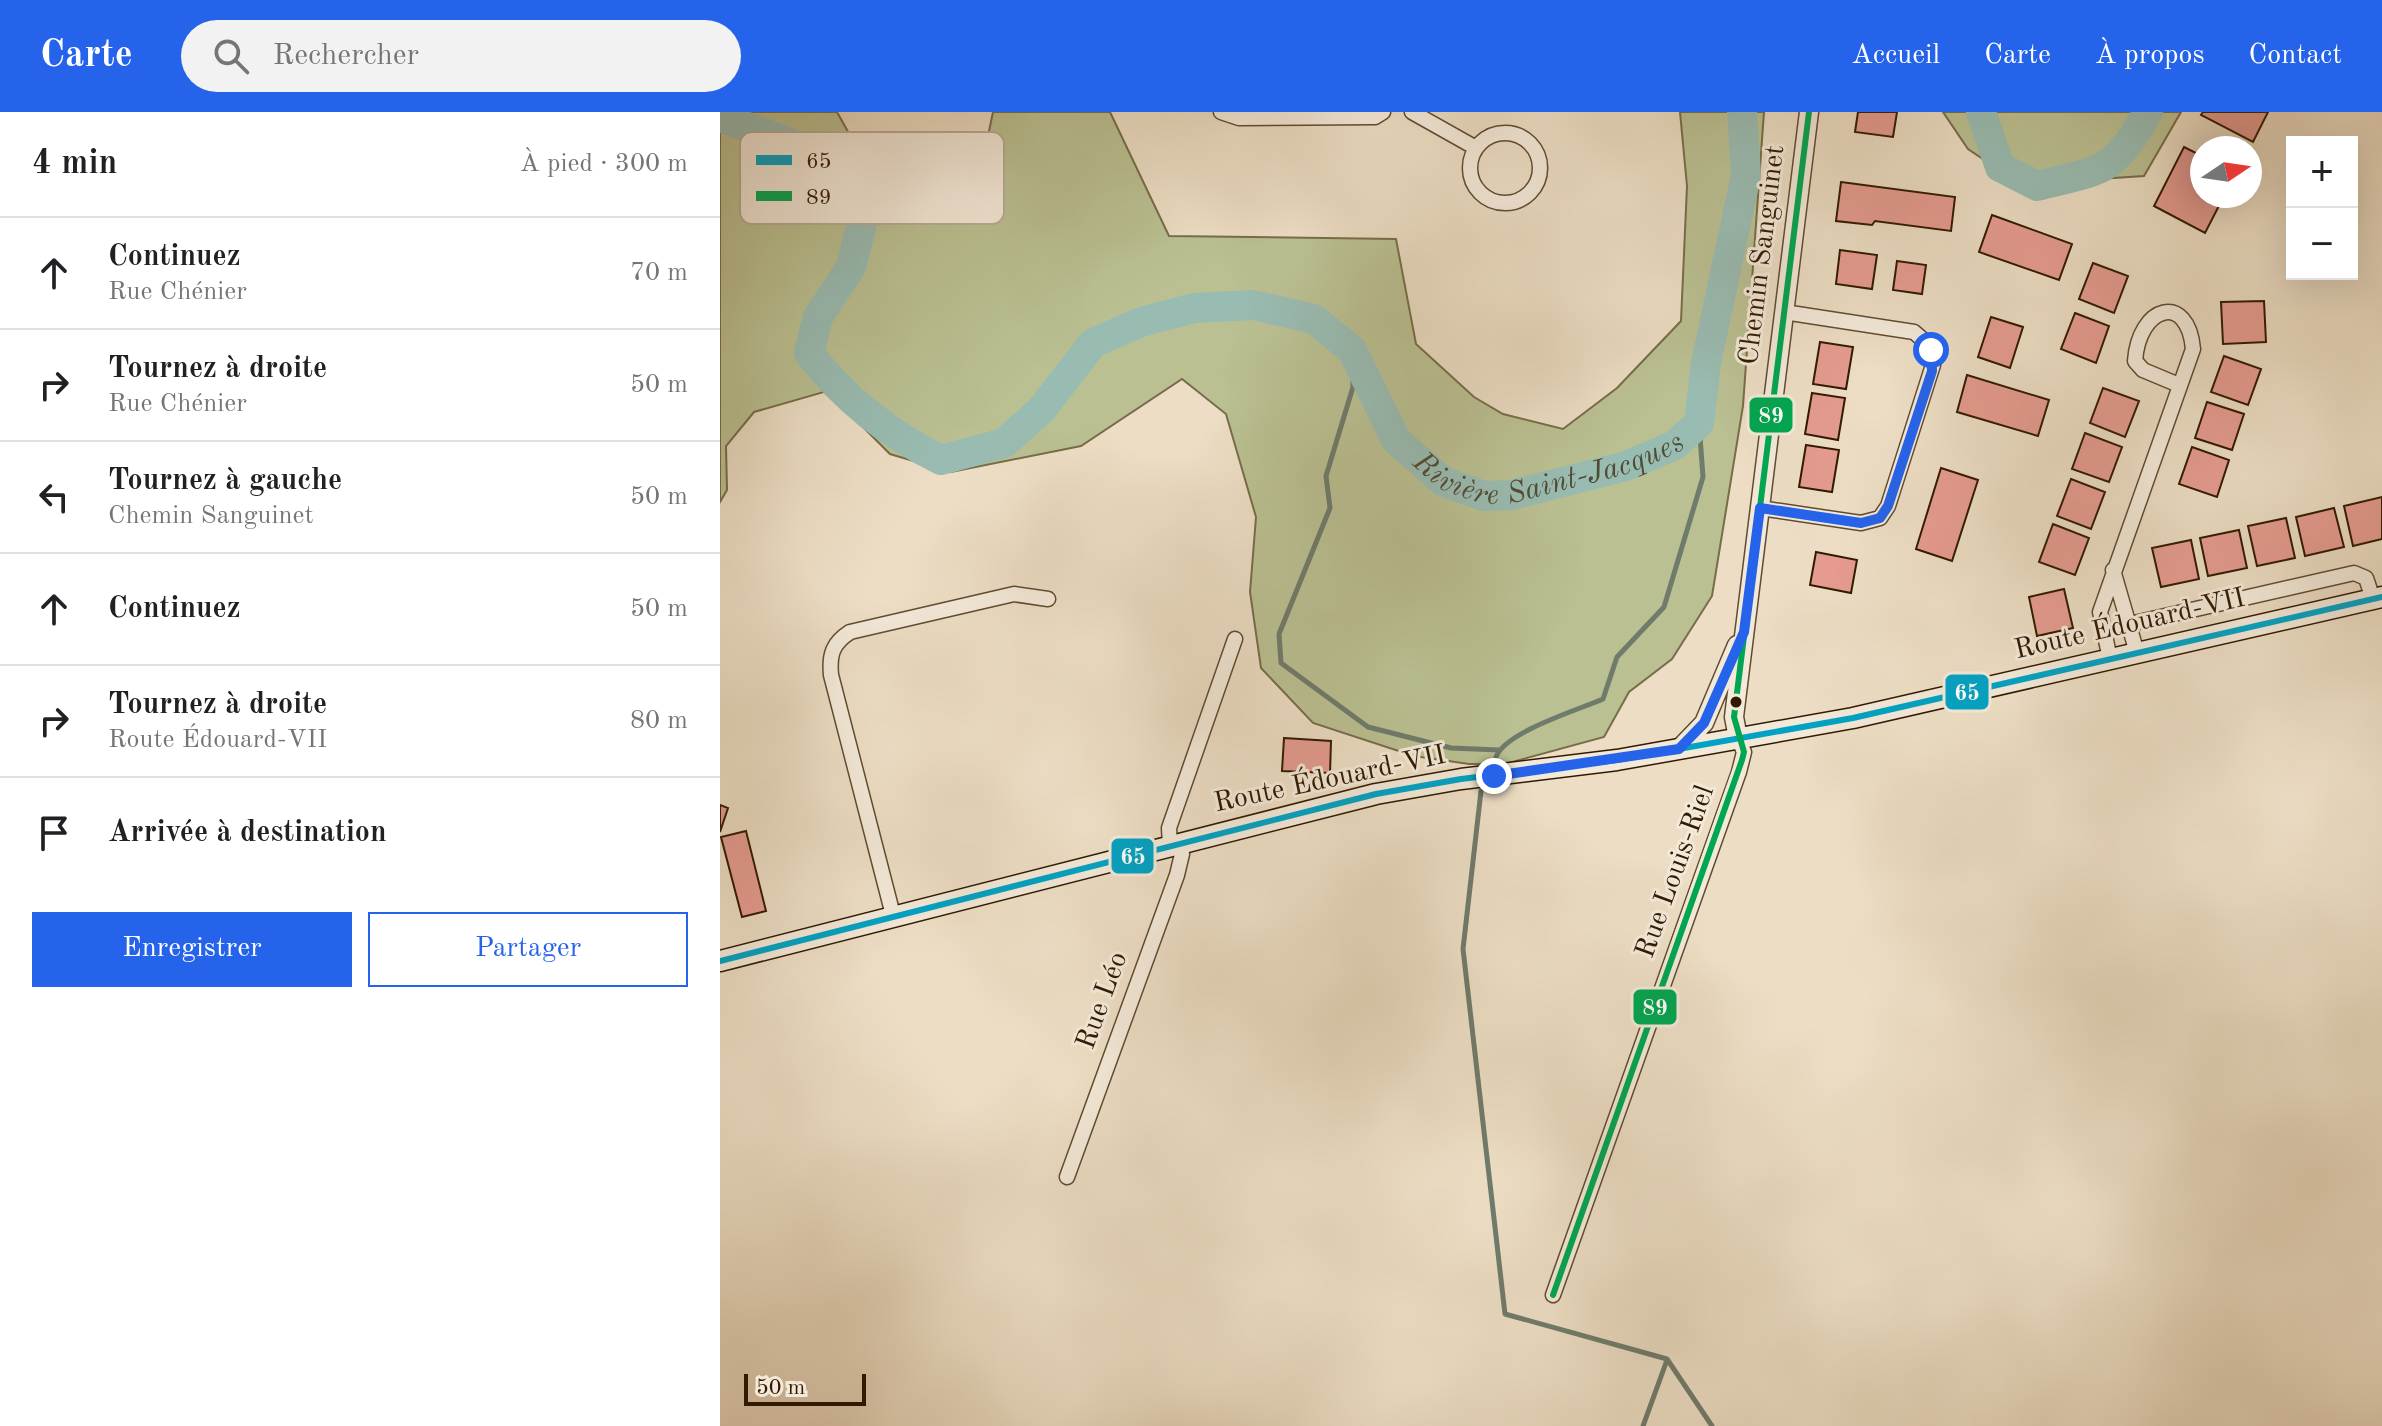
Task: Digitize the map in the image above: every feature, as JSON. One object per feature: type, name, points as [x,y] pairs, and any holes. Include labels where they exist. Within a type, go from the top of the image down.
[{"type":"main road","name":"Route Édouard-VII","points":[[720,961],[1176,843],[1397,790],[1679,749],[1853,718],[2377,598]]},
{"type":"street","points":[[1221,112],[1239,118],[1375,117],[1383,112]]},
{"type":"street","points":[[1412,112],[1476,148]]},
{"type":"street","name":"Chemin Sanguinet","points":[[1738,738],[1734,717],[1809,112]]},
{"type":"street","points":[[1506,133],[1527,141],[1539,160],[1540,171],[1531,192],[1511,203],[1499,203],[1479,192],[1470,171],[1476,148],[1494,135],[1506,133]]},
{"type":"street","points":[[1760,508],[1861,523],[1880,518],[1888,506],[1933,365],[1929,345],[1914,332],[1784,312]]},
{"type":"street","points":[[2110,659],[2100,612],[2193,349],[2192,338],[2184,323],[2175,315],[2152,315],[2144,327],[2135,361],[2143,370],[2179,385]]},
{"type":"street","points":[[2113,570],[2137,653]]},
{"type":"street","points":[[2130,624],[2354,573],[2366,578],[2377,598]]},
{"type":"street","points":[[893,915],[831,675],[830,659],[836,641],[850,632],[1014,594],[1048,599]]},
{"type":"street","points":[[1679,749],[1704,723],[1744,632]]},
{"type":"street","name":"Rue Léo","points":[[1067,1177],[1177,875],[1182,854],[1169,828],[1235,639]]},
{"type":"street","name":"Rue Louis-Riel","points":[[1553,1295],[1739,772],[1744,752],[1738,738]]},
{"type":"green space","points":[[720,112],[837,112],[848,132],[740,132],[740,224],[1004,224],[1004,132],[989,132],[993,112],[1110,112],[1169,236],[1396,239],[1416,344],[1474,397],[1503,414],[1563,429],[1617,388],[1681,321],[1687,186],[1680,112],[1764,112],[1743,406],[1712,596],[1672,659],[1629,692],[1604,737],[1505,764],[1469,764],[1414,756],[1313,723],[1261,668],[1250,592],[1256,517],[1226,414],[1182,379],[1081,446],[951,472],[890,454],[827,391],[754,412],[726,446],[727,490],[720,502]]},
{"type":"green space","points":[[1943,112],[2181,112],[2144,176],[2020,184],[1968,149]]},
{"type":"building","points":[[1858,112],[1897,112],[1893,137],[1855,132]]},
{"type":"building","points":[[2203,112],[2268,112],[2256,136],[2241,136],[2201,115]]},
{"type":"building","points":[[2184,147],[2190,150],[2190,208],[2218,208],[2205,233],[2154,206]]},
{"type":"building","points":[[1841,182],[1955,197],[1951,231],[1875,221],[1872,225],[1836,221]]},
{"type":"building","points":[[1992,215],[2072,244],[2059,280],[1979,252]]},
{"type":"building","points":[[1840,250],[1877,255],[1872,289],[1836,284]]},
{"type":"building","points":[[1897,261],[1926,265],[1922,294],[1893,290]]},
{"type":"building","points":[[2093,263],[2128,276],[2114,313],[2079,299]]},
{"type":"building","points":[[2264,301],[2266,342],[2223,344],[2221,302]]},
{"type":"building","points":[[2075,313],[2109,326],[2096,363],[2061,349]]},
{"type":"building","points":[[1991,317],[2023,327],[2010,368],[1978,357]]},
{"type":"building","points":[[1820,342],[1853,347],[1846,389],[1813,384]]},
{"type":"building","points":[[2224,356],[2261,369],[2248,405],[2211,392]]},
{"type":"building","points":[[1967,375],[2049,400],[2038,436],[1957,412]]},
{"type":"building","points":[[2103,388],[2139,401],[2125,437],[2090,423]]},
{"type":"building","points":[[1812,393],[1845,398],[1838,440],[1805,434]]},
{"type":"building","points":[[2207,402],[2244,414],[2232,450],[2195,438]]},
{"type":"building","points":[[2085,433],[2122,447],[2109,482],[2072,469]]},
{"type":"building","points":[[1806,445],[1839,450],[1832,492],[1799,487]]},
{"type":"building","points":[[2192,447],[2229,460],[2217,497],[2179,484]]},
{"type":"building","points":[[1941,468],[1978,480],[1952,561],[1916,549]]},
{"type":"building","points":[[2071,479],[2105,492],[2091,529],[2057,516]]},
{"type":"building","points":[[2382,497],[2382,539],[2353,546],[2344,506]]},
{"type":"building","points":[[2334,508],[2344,547],[2305,556],[2296,517]]},
{"type":"building","points":[[2286,518],[2295,558],[2257,566],[2248,526]]},
{"type":"building","points":[[2053,524],[2089,538],[2075,575],[2039,562]]},
{"type":"building","points":[[2239,530],[2247,568],[2208,576],[2200,538]]},
{"type":"building","points":[[2191,540],[2199,579],[2161,587],[2152,548]]},
{"type":"building","points":[[1816,552],[1857,560],[1851,593],[1810,585]]},
{"type":"building","points":[[2064,589],[2073,628],[2037,636],[2029,597]]},
{"type":"building","points":[[1284,738],[1331,741],[1330,773],[1282,771]]},
{"type":"building","points":[[720,805],[728,808],[720,832]]},
{"type":"building","points":[[746,831],[766,911],[742,917],[721,837]]},
{"type":"waterway","name":"Rivière Saint-Jacques","points":[[862,224],[851,267],[818,317],[809,353],[837,385],[869,414],[941,460],[1004,443],[1041,410],[1093,343],[1141,322],[1194,308],[1253,305],[1314,319],[1352,350],[1396,440],[1444,482],[1484,496],[1511,495],[1626,466],[1675,445],[1699,423],[1706,363],[1746,175],[1742,112]]},
{"type":"waterway","name":"Rivière Saint-Jacques","points":[[1981,112],[2000,167],[2037,186],[2104,166],[2125,147],[2148,112]]},
{"type":"waterway","name":"Rivière Saint-Jacques","points":[[720,117],[761,132]]},
{"type":"waterway","points":[[1352,350],[1353,387],[1326,476],[1330,508],[1279,634],[1281,663],[1368,727],[1451,748],[1499,750]]},
{"type":"waterway","points":[[1496,757],[1502,748],[1527,731],[1603,699],[1617,657],[1664,607],[1703,477],[1699,423]]},
{"type":"waterway","points":[[1481,791],[1463,949],[1505,1314],[1667,1359],[1712,1426]]},
{"type":"waterway","points":[[1643,1426],[1667,1360]]},
{"type":"transit line","name":"89","points":[[1553,1295],[1744,752],[1734,717],[1809,112]]},
{"type":"transit line","name":"65","points":[[720,961],[1376,794],[1461,779],[1617,760],[1853,718],[2382,597]]},
{"type":"route","points":[[1494,776],[1573,767],[1679,749],[1694,736],[1712,707],[1728,661],[1744,632],[1760,508],[1861,523],[1880,518],[1888,506],[1932,371],[1931,350]]}]
